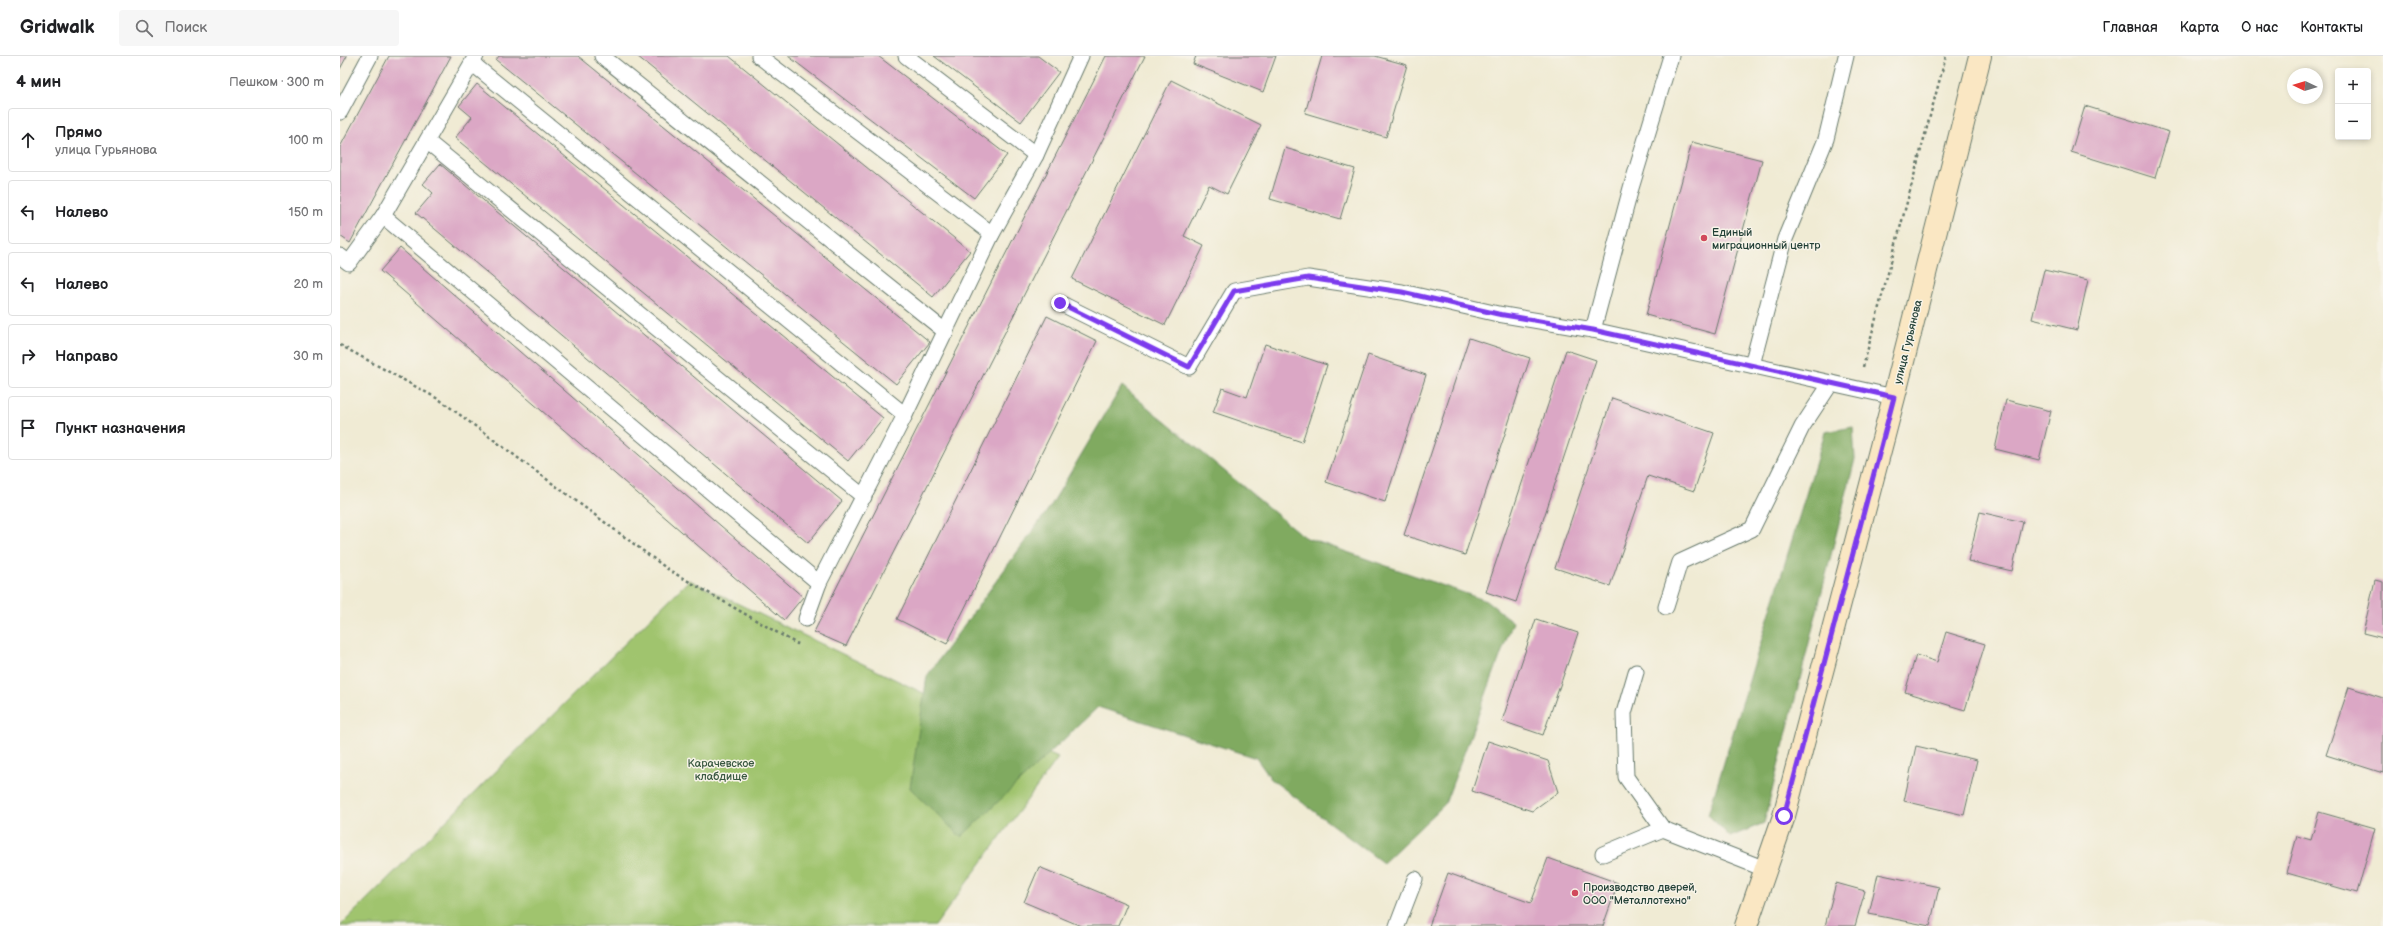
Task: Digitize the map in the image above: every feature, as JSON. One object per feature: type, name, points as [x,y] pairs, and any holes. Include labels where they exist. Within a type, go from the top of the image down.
[{"type":"street","name":"улица Гурьянова","points":[[1746,926],[1784,816],[1894,397],[1980,56]]},
{"type":"lane","points":[[340,112],[370,56]]},
{"type":"lane","points":[[602,56],[946,332]]},
{"type":"lane","points":[[759,56],[992,234]]},
{"type":"lane","points":[[906,56],[1036,155]]},
{"type":"lane","points":[[1593,330],[1630,188],[1672,56]]},
{"type":"lane","points":[[1752,365],[1785,239],[1826,139],[1846,56]]},
{"type":"lane","points":[[806,620],[819,583],[864,497],[946,332],[992,234],[1036,155],[1075,58]]},
{"type":"lane","points":[[340,256],[349,263],[383,216],[428,142],[474,60],[905,414]]},
{"type":"lane","points":[[428,142],[864,497]]},
{"type":"lane","points":[[383,216],[819,583]]},
{"type":"lane","points":[[1060,303],[1189,367],[1234,291],[1308,278],[1402,292],[1498,314],[1593,330],[1894,397]]},
{"type":"lane","points":[[1666,607],[1680,562],[1752,529],[1802,427],[1831,383]]},
{"type":"lane","points":[[1636,672],[1624,713],[1626,777],[1663,829],[1766,869]]},
{"type":"lane","points":[[1603,854],[1663,829]]},
{"type":"lane","points":[[1397,926],[1415,879]]},
{"type":"path","points":[[1857,389],[1946,56]]},
{"type":"path","points":[[340,345],[440,400],[669,570],[797,644],[806,620]]},
{"type":"green space","points":[[1122,386],[1304,537],[1487,601],[1513,622],[1445,804],[1383,863],[1271,779],[1256,758],[1098,707],[961,837],[910,788],[927,676],[1050,507]]},
{"type":"green space","points":[[1853,427],[1855,459],[1764,823],[1730,837],[1708,815],[1825,432]]},
{"type":"green space","name":"Карачевское клабдище","points":[[689,580],[1058,758],[935,926],[340,926]]},
{"type":"building","points":[[340,56],[347,56],[340,69]]},
{"type":"building","points":[[389,56],[451,56],[350,243],[340,236],[340,147]]},
{"type":"building","points":[[499,56],[578,56],[930,342],[896,384],[496,60]]},
{"type":"building","points":[[637,56],[729,56],[970,251],[933,297]]},
{"type":"building","points":[[788,56],[878,56],[1007,155],[974,198]]},
{"type":"building","points":[[934,56],[1038,56],[1059,72],[1021,122]]},
{"type":"building","points":[[1106,56],[1145,56],[846,646],[814,632]]},
{"type":"building","points":[[1196,56],[1276,56],[1263,92],[1193,64]]},
{"type":"building","points":[[1322,56],[1375,56],[1407,65],[1386,137],[1305,113]]},
{"type":"building","points":[[1171,80],[1261,125],[1227,194],[1209,185],[1184,236],[1204,246],[1165,325],[1072,279]]},
{"type":"building","points":[[477,84],[883,418],[848,461],[455,138],[472,117],[459,106]]},
{"type":"building","points":[[2085,106],[2169,132],[2155,178],[2071,152]]},
{"type":"building","name":"Единый миграционный центр","points":[[1692,142],[1762,160],[1715,334],[1646,315]]},
{"type":"building","points":[[1285,148],[1355,169],[1340,219],[1270,199]]},
{"type":"building","points":[[440,164],[842,501],[808,543],[416,213],[433,193],[423,184]]},
{"type":"building","points":[[400,248],[803,597],[784,620],[380,271]]},
{"type":"building","points":[[2044,270],[2088,280],[2077,330],[2032,319]]},
{"type":"building","points":[[1047,316],[1097,341],[947,644],[897,619]]},
{"type":"building","points":[[1469,338],[1530,358],[1465,555],[1404,535]]},
{"type":"building","points":[[1265,344],[1327,365],[1302,442],[1213,412],[1222,388],[1247,397]]},
{"type":"building","points":[[1566,350],[1596,360],[1516,602],[1486,592]]},
{"type":"building","points":[[1368,355],[1426,375],[1385,502],[1326,482]]},
{"type":"building","points":[[1612,398],[1714,433],[1694,491],[1648,476],[1610,586],[1555,568]]},
{"type":"building","points":[[2006,400],[2051,411],[2039,460],[1995,449]]},
{"type":"building","points":[[1980,512],[2023,522],[2012,571],[1968,561]]},
{"type":"building","points":[[2375,580],[2383,582],[2383,638],[2363,633]]},
{"type":"building","points":[[1536,619],[1578,633],[1543,735],[1502,721]]},
{"type":"building","points":[[1946,632],[1985,644],[1965,710],[1905,692],[1916,655],[1937,662]]},
{"type":"building","points":[[2349,687],[2383,698],[2383,773],[2326,755]]},
{"type":"building","points":[[1488,741],[1548,761],[1558,792],[1532,811],[1472,791]]},
{"type":"building","points":[[1916,746],[1977,760],[1964,815],[1904,801]]},
{"type":"building","points":[[2319,812],[2375,828],[2357,893],[2287,873],[2297,836],[2311,840]]},
{"type":"building","name":"Производство дверей, ООО \"Металлотехно\"","points":[[1548,858],[1618,883],[1603,926],[1429,926],[1448,873],[1531,903]]},
{"type":"building","points":[[1039,867],[1127,904],[1118,926],[1081,926],[1024,902]]},
{"type":"building","points":[[1878,874],[1939,887],[1930,926],[1869,914]]},
{"type":"building","points":[[1836,883],[1865,891],[1855,926],[1825,926]]},
{"type":"place","name":"Единый миграционный центр","points":[[1704,238]]},
{"type":"place","name":"Производство дверей, ООО \"Металлотехно\"","points":[[1575,893]]},
{"type":"route","points":[[1060,303],[1189,367],[1234,291],[1308,278],[1402,292],[1498,314],[1593,330],[1894,397],[1784,816]]}]
